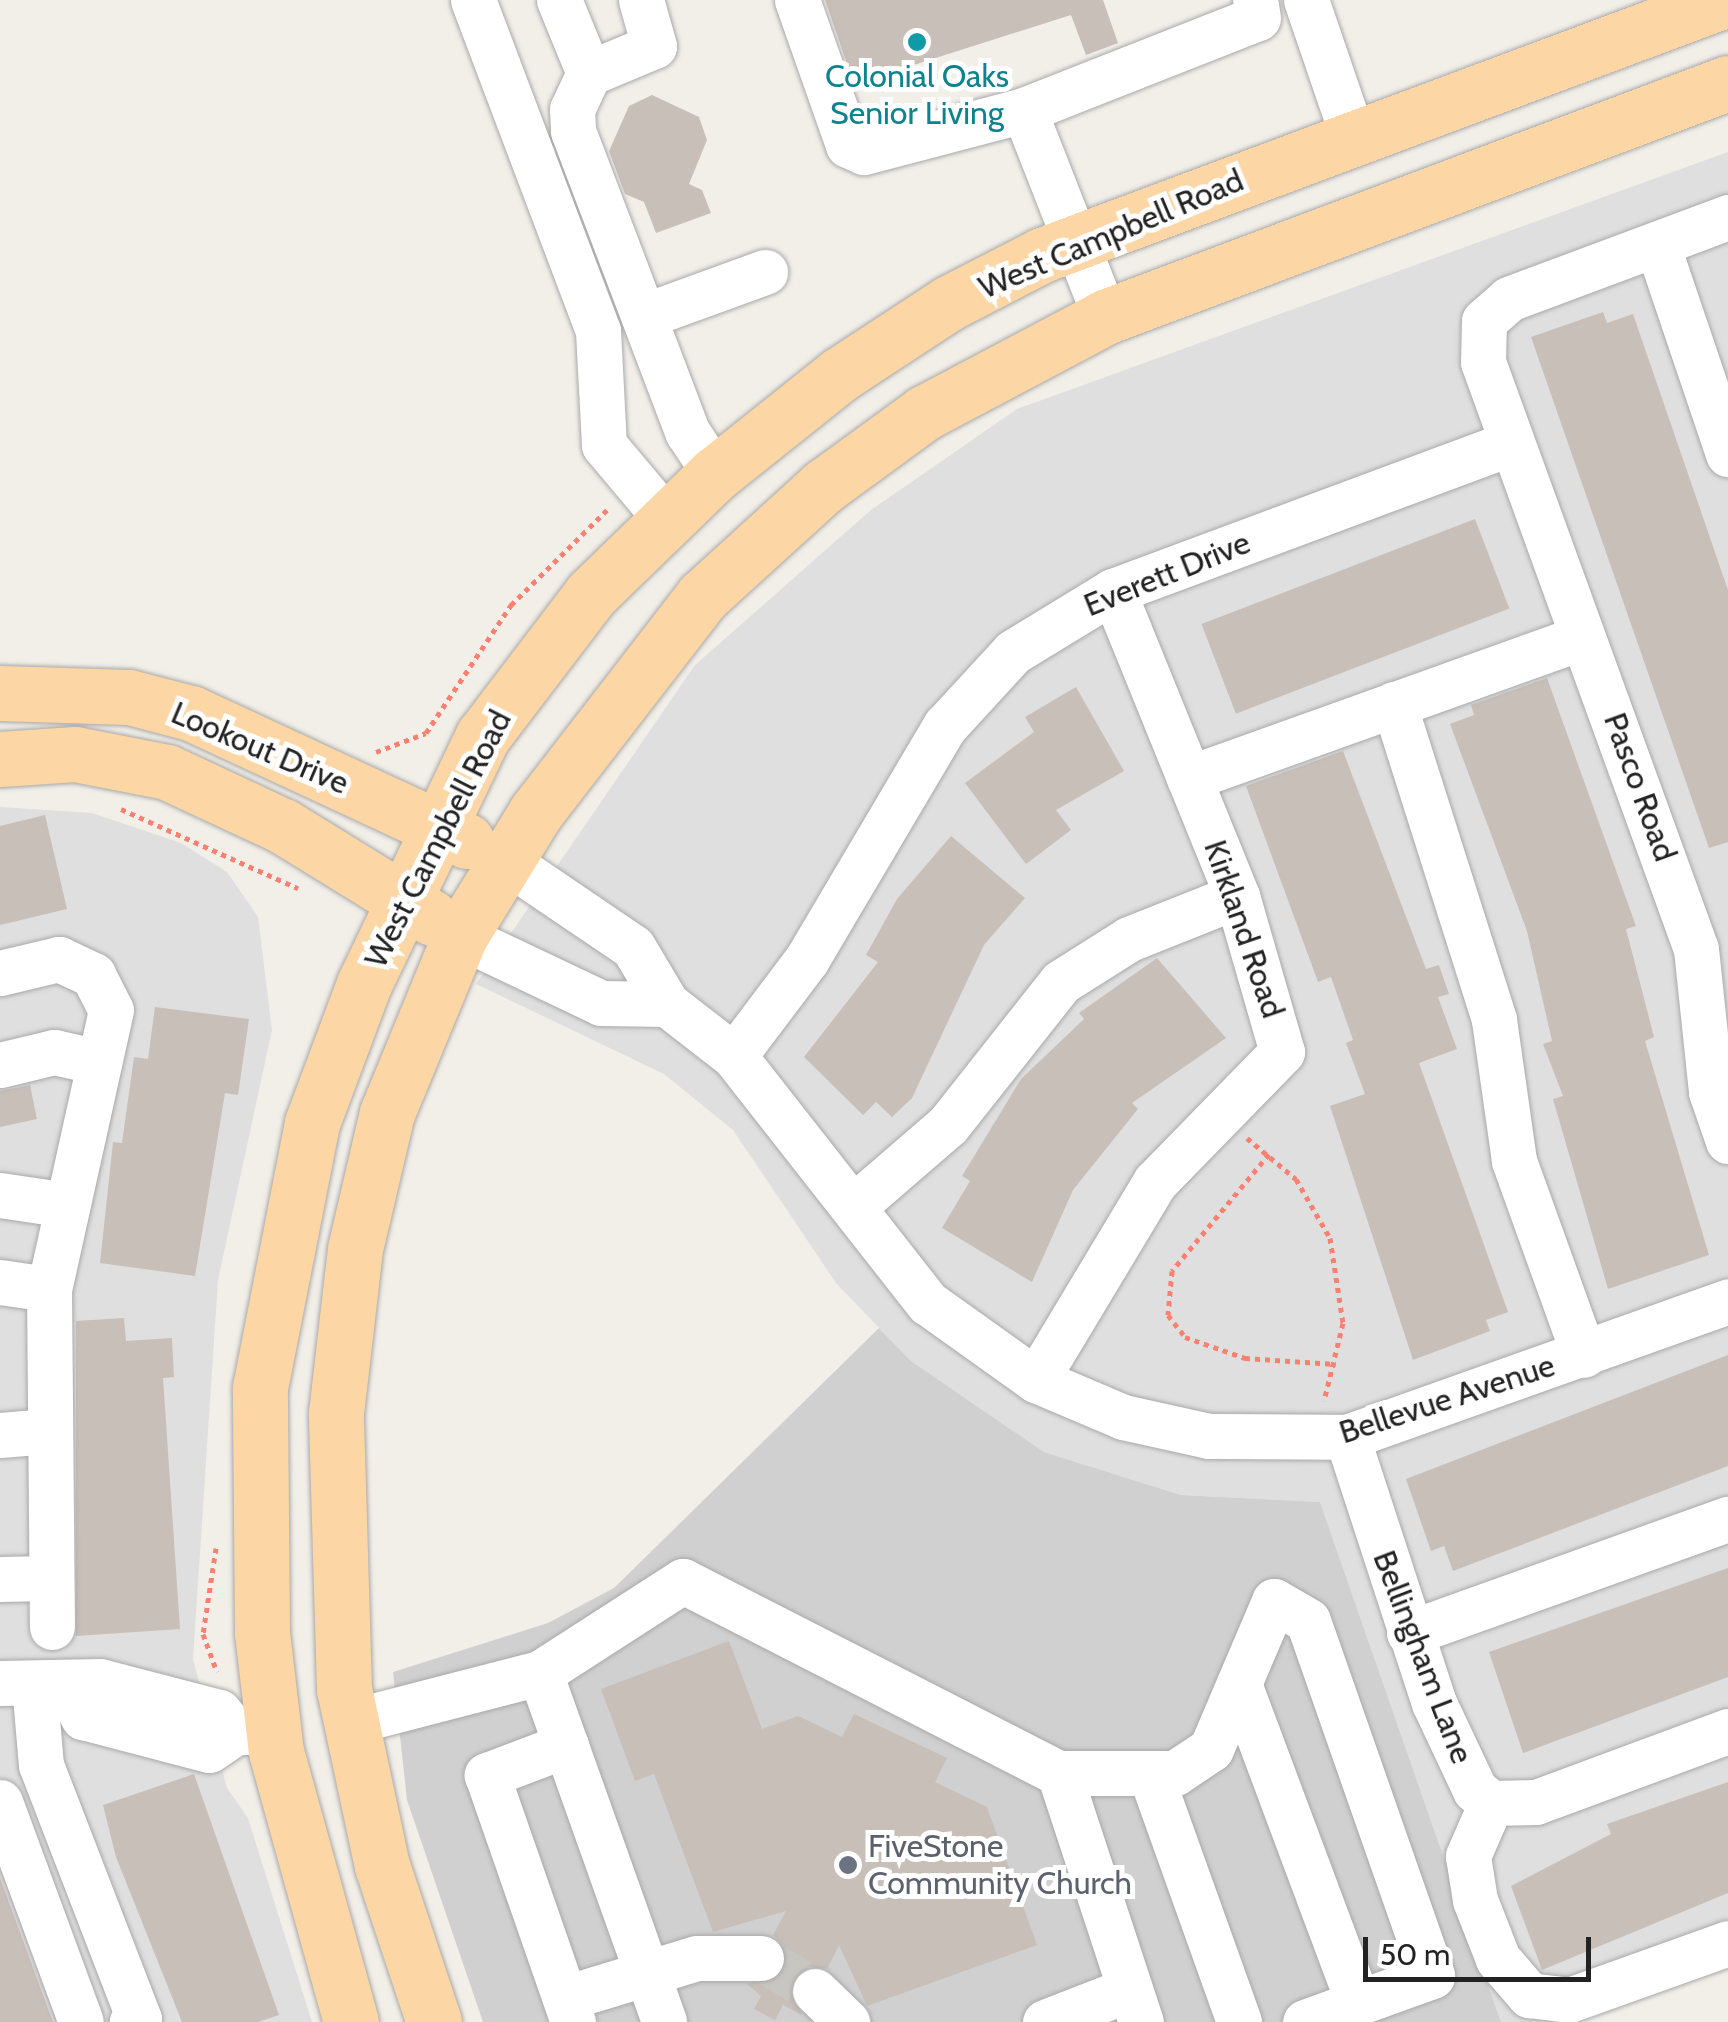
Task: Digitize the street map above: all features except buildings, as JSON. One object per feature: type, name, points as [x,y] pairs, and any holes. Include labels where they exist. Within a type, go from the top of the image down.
[{"type":"main road","name":"West Campbell Road","points":[[352,2022],[255,1732],[258,1513],[269,1310],[312,1123],[404,899],[484,736],[567,622],[667,520],[715,474],[909,328],[1078,242],[1725,0]]},
{"type":"main road","name":"West Campbell Road","points":[[434,2022],[382,1866],[350,1722],[335,1601],[335,1479],[354,1249],[387,1113],[460,936],[506,861],[648,660],[750,550],[924,413],[1105,317],[1728,83]]},
{"type":"main road","name":"Lookout Drive","points":[[0,693],[129,697],[191,713],[363,770],[437,826],[506,861]]},
{"type":"main road","points":[[363,770],[415,775],[484,736]]},
{"type":"main road","name":"Lookout Drive","points":[[0,759],[75,754],[167,772],[404,899],[460,936]]},
{"type":"main road","points":[[255,1732],[350,1722]]},
{"type":"street","points":[[472,0],[598,330],[604,445],[667,520]]},
{"type":"street","points":[[560,0],[589,74]]},
{"type":"street","points":[[641,0],[654,46],[589,74],[572,109],[573,130],[688,432],[715,474]]},
{"type":"street","points":[[798,0],[848,144],[864,152],[906,146],[1024,110],[1258,18],[1255,0]]},
{"type":"street","points":[[1306,0],[1354,138]]},
{"type":"street","points":[[1024,110],[1105,317]]},
{"type":"street","points":[[1728,217],[1657,244],[1728,454]]},
{"type":"street","name":"Pasco Road","points":[[1657,244],[1509,299],[1484,321],[1484,362],[1508,444],[1584,636],[1696,949],[1711,1092],[1728,1141]]},
{"type":"street","points":[[644,316],[765,272]]},
{"type":"street","name":"Everett Drive","points":[[734,1056],[808,959],[946,726],[1013,652],[1114,591],[1508,444]]},
{"type":"street","name":"Kirkland Road","points":[[1036,1380],[1155,1182],[1282,1052],[1238,896],[1114,591]]},
{"type":"street","points":[[1189,778],[1584,636]]},
{"type":"street","points":[[1394,704],[1494,1020],[1514,1161],[1584,1355]]},
{"type":"street","name":"Bellevue Avenue","points":[[506,861],[633,947],[668,1004],[734,1056],[928,1303],[1036,1380],[1123,1418],[1209,1436],[1334,1422],[1584,1355],[1728,1302]]},
{"type":"street","points":[[852,1207],[948,1126],[1061,982],[1128,939],[1238,896]]},
{"type":"street","points":[[460,936],[601,1003],[668,1004]]},
{"type":"street","points":[[0,973],[59,959],[92,975],[111,1010],[49,1289],[48,1578],[52,1627]]},
{"type":"street","points":[[0,1065],[54,1052],[100,1062]]},
{"type":"street","points":[[0,1195],[68,1205]]},
{"type":"street","points":[[0,1282],[49,1289]]},
{"type":"street","name":"Bellingham Lane","points":[[1334,1422],[1409,1633],[1475,1790],[1491,1803],[1536,1802],[1728,1731]]},
{"type":"street","points":[[0,1435],[49,1431]]},
{"type":"street","points":[[1409,1633],[1728,1518]]},
{"type":"street","points":[[0,1579],[48,1578]]},
{"type":"street","points":[[350,1722],[540,1673],[683,1581],[1060,1773],[1175,1773],[1211,1749],[1274,1601],[1308,1621],[1432,1976],[1305,2022]]},
{"type":"street","points":[[540,1673],[664,2022]]},
{"type":"street","points":[[132,2022],[139,2019],[20,1773],[34,1685],[100,1681],[173,1721],[219,1712],[255,1732]]},
{"type":"street","points":[[1239,1684],[1358,2003]]},
{"type":"street","points":[[566,1745],[488,1775],[569,2010],[645,1970],[722,1954],[760,1958]]},
{"type":"street","points":[[1045,2022],[1136,2006],[1060,1773]]},
{"type":"street","points":[[1150,1773],[1239,2022]]},
{"type":"street","points":[[0,1802],[81,2022]]},
{"type":"street","points":[[1491,1803],[1468,1856],[1476,1900],[1498,1959],[1528,1995],[1569,2000],[1728,1942]]},
{"type":"street","points":[[815,1991],[848,2022]]},
{"type":"path","points":[[363,770],[426,733],[511,605],[607,510]]},
{"type":"path","points":[[108,806],[314,896]]},
{"type":"path","points":[[1236,1131],[1270,1154],[1330,1238],[1342,1292],[1334,1422]]},
{"type":"path","points":[[1270,1154],[1172,1271],[1168,1315],[1184,1337],[1245,1358],[1336,1364]]},
{"type":"shaded area","points":[[1728,152],[1728,1958],[1552,2022],[1501,2022],[1320,1502],[1181,1495],[1044,1452],[911,1361],[836,1283],[733,1130],[664,1074],[476,984],[695,665],[871,510],[1017,409]]},
{"type":"shaded area","points":[[0,807],[92,813],[181,843],[227,872],[258,917],[272,1030],[218,1280],[193,1659],[227,1788],[248,1818],[312,2022],[0,2022]]},
{"type":"shaded area","points":[[879,1328],[911,1361],[1044,1452],[1181,1495],[1320,1502],[1501,2022],[483,2022],[407,1800],[393,1672],[548,1623],[614,1588]]},
{"type":"tunnel","points":[[761,1958],[815,1991]]},
{"type":"place","name":"Colonial Oaks Senior Living","points":[[917,42]]},
{"type":"place","name":"FiveStone Community Church","points":[[848,1865]]}]
